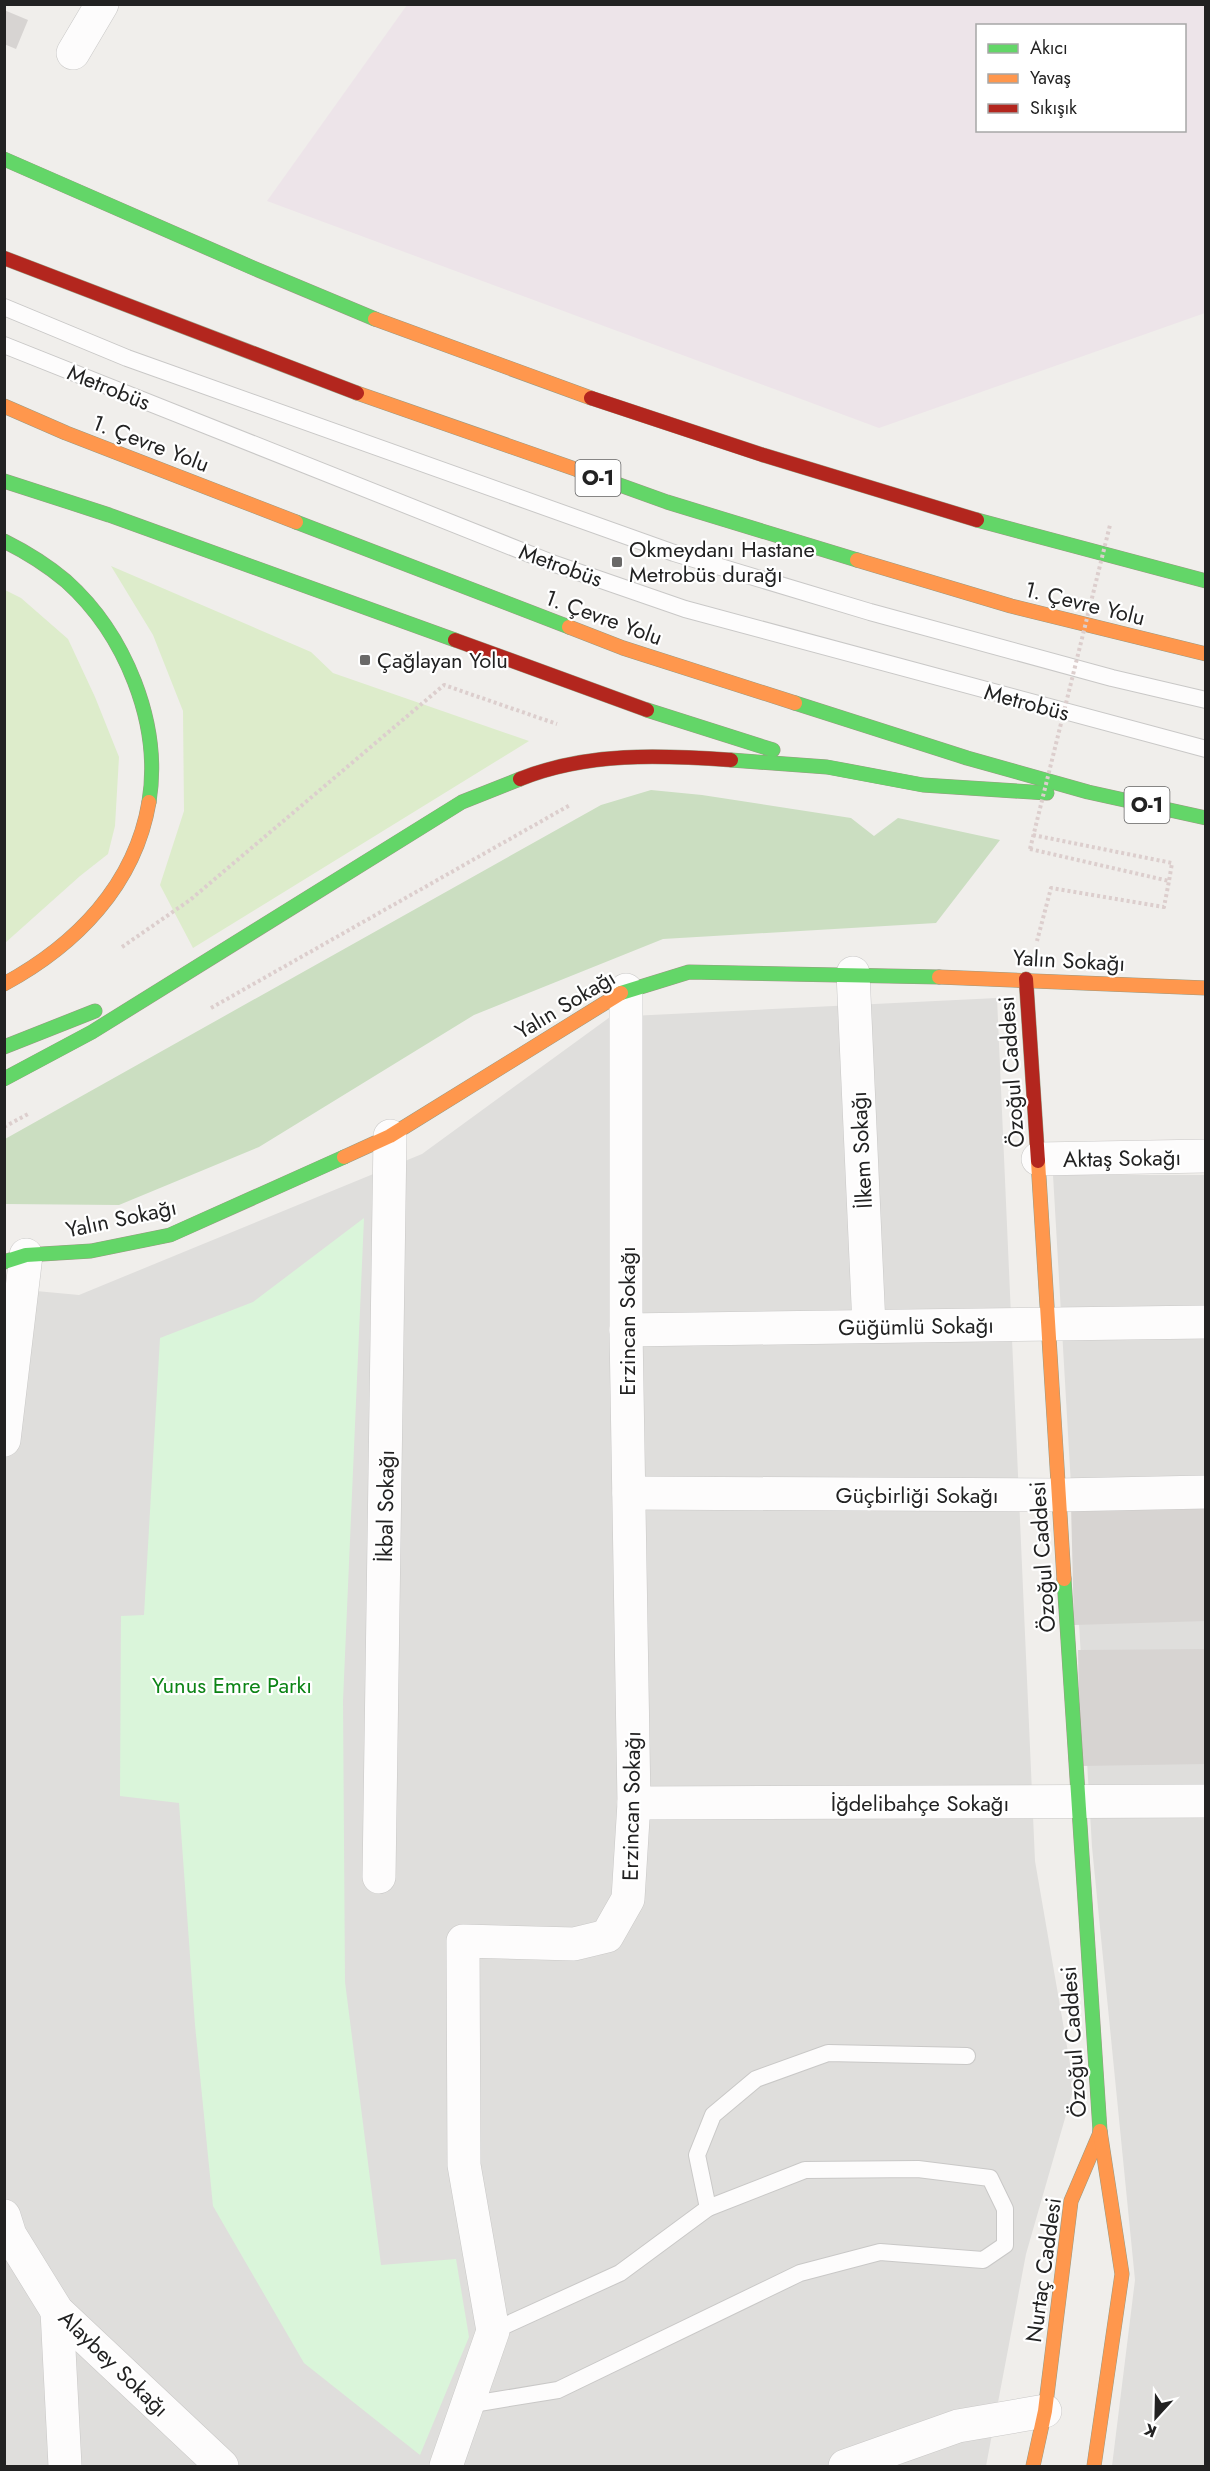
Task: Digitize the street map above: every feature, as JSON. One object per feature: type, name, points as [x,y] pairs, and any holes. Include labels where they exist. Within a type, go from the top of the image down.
[{"type":"main road","points":[[4,159],[333,302],[499,366],[744,451],[954,514],[1206,581]]},
{"type":"main road","name":"1. Çevre Yolu","points":[[4,258],[285,367],[667,502],[1011,606],[1206,654]]},
{"type":"main road","name":"1. Çevre Yolu","points":[[4,406],[120,454],[623,648],[870,728],[1088,792],[1206,818]]},
{"type":"main road","points":[[4,481],[109,515],[679,721],[827,767]]},
{"type":"main road","points":[[4,541],[34,556],[76,591],[107,632],[130,670],[149,731],[152,784],[139,839],[117,887],[91,923],[29,973],[4,984]]},
{"type":"main road","points":[[4,1079],[92,1032],[462,802],[511,780],[570,762],[615,756],[717,759],[827,767],[923,785],[964,789],[1020,793],[1088,792]]},
{"type":"main road","name":"Yalın Sokağı","points":[[12,1255],[91,1251],[170,1234],[390,1136],[626,990],[689,972],[853,973],[1206,987]]},
{"type":"main road","points":[[4,1047],[179,977]]},
{"type":"main road","name":"Özoğul Caddesi","points":[[1026,979],[1100,2133]]},
{"type":"main road","points":[[1094,2466],[1122,2274],[1100,2133]]},
{"type":"main road","name":"Nurtaç Caddesi","points":[[1033,2466],[1045,2411],[1071,2201],[1100,2133]]},
{"type":"street","points":[[73,53],[102,4]]},
{"type":"street","name":"İlkem Sokağı","points":[[853,973],[869,1326]]},
{"type":"street","name":"Erzincan Sokağı","points":[[446,2466],[493,2331],[464,2165],[463,1941],[574,1944],[607,1936],[628,1899],[634,1803],[626,1330],[626,990]]},
{"type":"street","name":"İkbal Sokağı","points":[[379,1878],[390,1136]]},
{"type":"street","name":"Aktaş Sokağı","points":[[1038,1159],[1206,1156]]},
{"type":"street","points":[[4,1440],[12,1255]]},
{"type":"street","name":"Güğümlü Sokağı","points":[[626,1330],[1206,1322]]},
{"type":"street","name":"Güçbirliği Sokağı","points":[[629,1493],[1059,1495],[1206,1492]]},
{"type":"street","name":"İğdelibahçe Sokağı","points":[[634,1803],[1206,1801]]},
{"type":"street","name":"Alaybey Sokağı","points":[[4,2216],[10,2235],[57,2311],[222,2466]]},
{"type":"street","points":[[57,2311],[65,2466]]},
{"type":"street","points":[[845,2466],[958,2426],[1045,2411]]},
{"type":"lane","name":"Metrobüs","points":[[4,307],[127,358],[674,553],[870,612],[1113,678],[1206,700]]},
{"type":"lane","name":"Metrobüs","points":[[4,345],[552,563],[685,609],[1206,749]]},
{"type":"lane","points":[[708,2208],[697,2156],[713,2115],[756,2079],[828,2054],[967,2056]]},
{"type":"lane","points":[[467,2404],[558,2390],[800,2273],[880,2252],[983,2260],[1005,2245],[1005,2209],[990,2178],[918,2169],[805,2170],[708,2208],[620,2273],[493,2331]]},
{"type":"path","points":[[1110,525],[1030,849],[1169,881]]},
{"type":"path","points":[[114,952],[190,900],[444,685],[566,727],[576,802],[203,1012]]},
{"type":"path","points":[[1026,979],[1051,888],[1164,907],[1172,862],[1027,834]]},
{"type":"path","points":[[4,1127],[34,1110]]},
{"type":"shaded area","points":[[407,5],[1205,5],[1205,313],[879,428],[267,201]]},
{"type":"shaded area","points":[[997,998],[1035,1861],[1074,2087],[1026,2254],[986,2466],[5,2466],[4,1288],[79,1295],[422,1154],[610,1017]]},
{"type":"shaded area","points":[[1053,1175],[1205,1175],[1205,2466],[1112,2466],[1135,2280],[1092,1847]]},
{"type":"green space","points":[[111,566],[311,652],[333,673],[529,741],[193,948],[160,885],[184,811],[183,711],[153,635]]},
{"type":"green space","points":[[5,590],[21,598],[68,639],[119,757],[115,826],[108,854],[5,943]]},
{"type":"green space","points":[[651,790],[702,795],[851,818],[874,836],[898,818],[1000,840],[936,923],[663,939],[474,1015],[259,1147],[119,1205],[5,1204],[5,1139],[601,805]]},
{"type":"green space","name":"Yunus Emre Parkı","points":[[364,1218],[343,1701],[345,1982],[381,2265],[456,2259],[469,2337],[420,2455],[304,2363],[213,2206],[195,2025],[179,1803],[120,1796],[121,1616],[144,1615],[160,1338],[253,1302]]},
{"type":"building","points":[[4,10],[28,20],[16,49],[4,44]]},
{"type":"building","points":[[1206,1502],[1206,1621],[1074,1625],[1071,1505]]},
{"type":"building","points":[[1206,1649],[1206,1764],[1080,1766],[1078,1650]]},
{"type":"traffic: fast","points":[[4,159],[375,319]]},
{"type":"traffic: fast","points":[[578,470],[667,502],[857,560]]},
{"type":"traffic: fast","points":[[4,481],[109,515],[455,640]]},
{"type":"traffic: fast","points":[[977,520],[1206,581]]},
{"type":"traffic: fast","points":[[296,522],[569,627]]},
{"type":"traffic: fast","points":[[4,541],[36,559],[66,581],[87,602],[122,653],[144,711],[150,742],[152,772],[149,802]]},
{"type":"traffic: fast","points":[[795,703],[967,758],[1088,792],[1206,818]]},
{"type":"traffic: fast","points":[[647,710],[773,750]]},
{"type":"traffic: fast","points":[[731,760],[827,767],[923,785],[1047,793]]},
{"type":"traffic: fast","points":[[4,1079],[92,1032],[462,802],[520,779]]},
{"type":"traffic: fast","points":[[621,993],[689,972],[939,977]]},
{"type":"traffic: fast","points":[[4,1047],[95,1011]]},
{"type":"traffic: fast","points":[[4,1262],[26,1255],[91,1251],[170,1235],[344,1157]]},
{"type":"traffic: fast","points":[[1064,1579],[1100,2131]]},
{"type":"traffic: slow","points":[[375,319],[591,398]]},
{"type":"traffic: slow","points":[[357,393],[578,470]]},
{"type":"traffic: slow","points":[[4,406],[66,433],[296,522]]},
{"type":"traffic: slow","points":[[857,560],[1011,606],[1206,654]]},
{"type":"traffic: slow","points":[[569,627],[623,648],[795,703]]},
{"type":"traffic: slow","points":[[4,984],[55,951],[98,910],[116,886],[131,860],[142,832],[149,802]]},
{"type":"traffic: slow","points":[[939,977],[1206,988]]},
{"type":"traffic: slow","points":[[344,1157],[390,1136],[621,993]]},
{"type":"traffic: slow","points":[[1038,1161],[1064,1579]]},
{"type":"traffic: slow","points":[[1094,2466],[1122,2274],[1100,2131]]},
{"type":"traffic: slow","points":[[1033,2466],[1045,2411],[1071,2201],[1100,2133]]},
{"type":"traffic: jam","points":[[4,258],[357,393]]},
{"type":"traffic: jam","points":[[591,398],[763,455],[977,520]]},
{"type":"traffic: jam","points":[[455,640],[647,710]]},
{"type":"traffic: jam","points":[[520,779],[545,770],[597,760],[651,757],[731,760]]},
{"type":"traffic: jam","points":[[1026,979],[1038,1161]]},
{"type":"place","name":"Okmeydanı Hastane Metrobüs durağı","points":[[617,562]]},
{"type":"place","name":"Çağlayan Yolu","points":[[365,660]]}]
